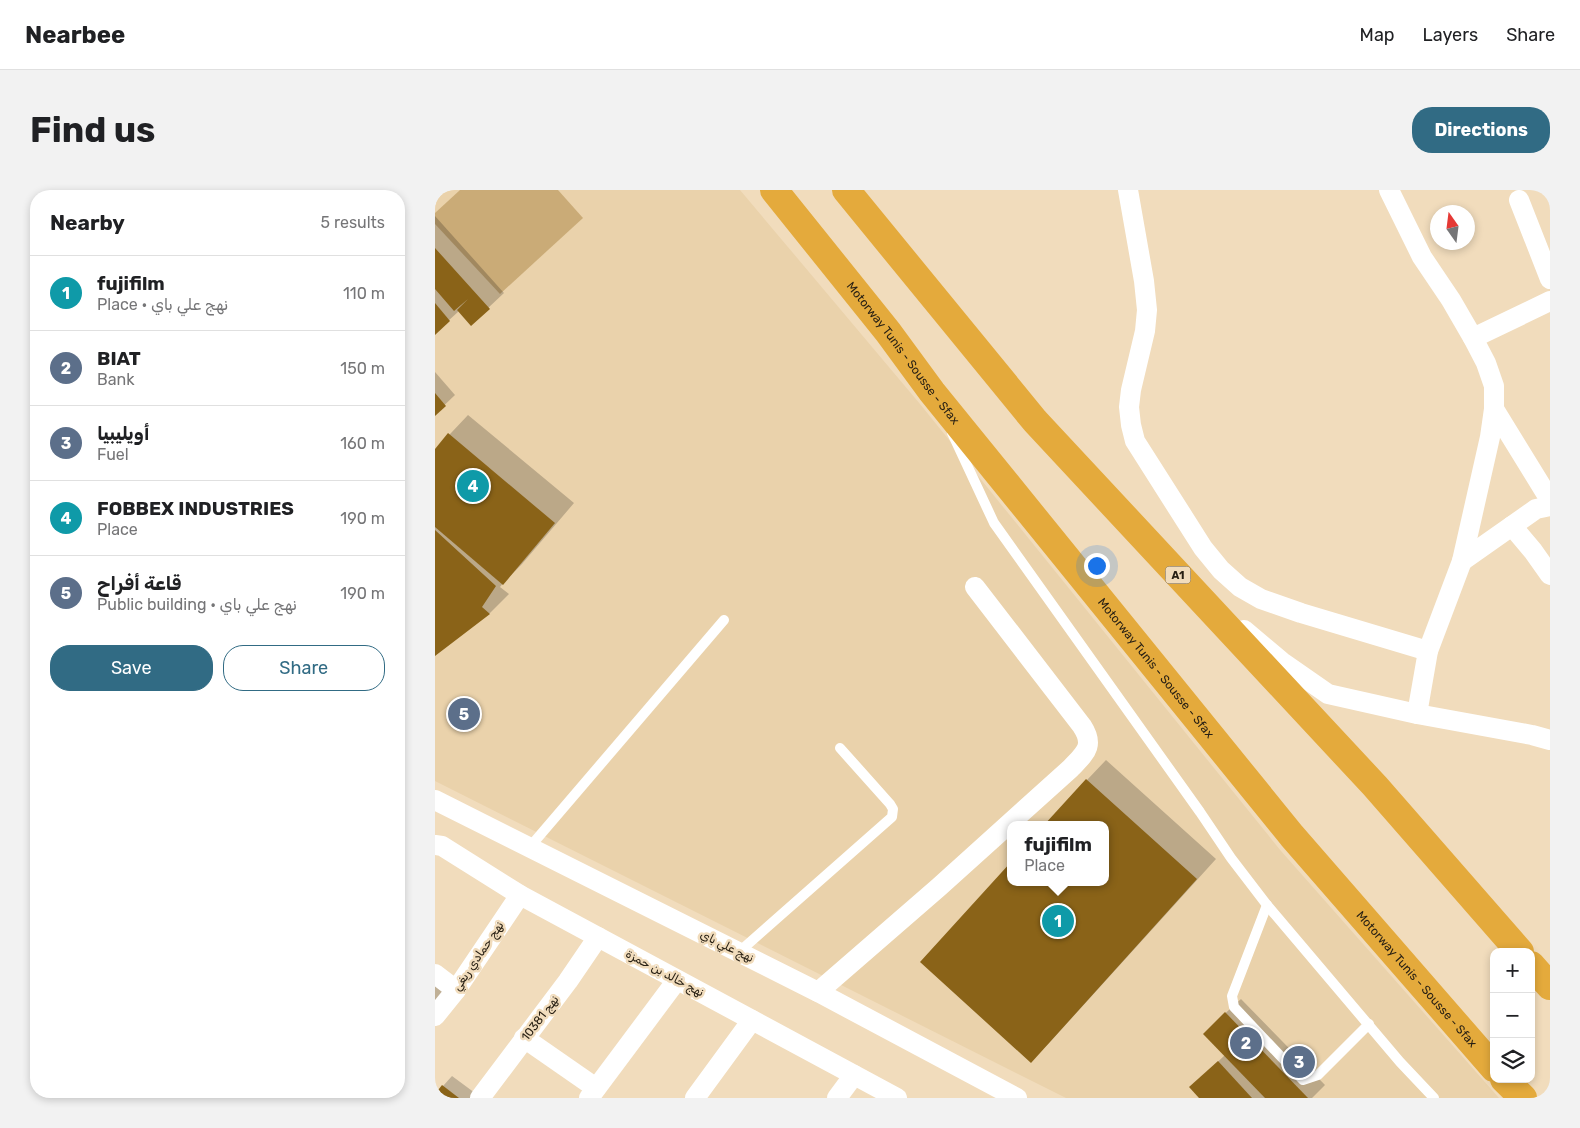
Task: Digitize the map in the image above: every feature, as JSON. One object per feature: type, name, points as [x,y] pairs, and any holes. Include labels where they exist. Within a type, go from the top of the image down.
[{"type":"highway","name":"Motorway Tunis - Sousse - Sfax","points":[[774,190],[888,332],[932,392],[1292,836],[1490,1063]]},
{"type":"highway","name":"A1","points":[[846,190],[1035,421],[1375,786],[1517,948]]},
{"type":"highway","points":[[1535,969],[1550,986]]},
{"type":"highway","points":[[1508,1083],[1523,1098]]},
{"type":"street","points":[[1128,190],[1145,281],[1147,310],[1145,331],[1131,390],[1129,407],[1131,425],[1135,442],[1203,548],[1221,570],[1240,587],[1261,599],[1428,651]]},
{"type":"street","points":[[1389,190],[1423,257],[1473,338],[1486,363],[1494,386],[1494,409],[1490,437],[1462,561],[1428,651],[1417,714]]},
{"type":"street","points":[[1519,200],[1550,279]]},
{"type":"street","points":[[1473,338],[1550,301]]},
{"type":"street","points":[[1494,409],[1550,500]]},
{"type":"street","points":[[1462,561],[1536,509],[1550,506]]},
{"type":"street","points":[[1512,526],[1550,575]]},
{"type":"street","points":[[1174,571],[1282,662],[1328,694],[1417,714],[1532,734],[1550,740]]},
{"type":"street","points":[[975,588],[1088,735],[1089,744],[1083,755],[1012,821]]},
{"type":"street","name":"نهج علي باي","points":[[435,800],[818,992],[1017,1098]]},
{"type":"street","points":[[818,992],[1007,826]]},
{"type":"street","name":"نهج خالد بن حمزة","points":[[435,845],[442,846],[520,895],[897,1098]]},
{"type":"street","name":"نهج حمادي ريغي","points":[[435,1016],[456,990],[520,895]]},
{"type":"street","name":"نهج 10381","points":[[480,1098],[568,981],[598,937]]},
{"type":"street","points":[[435,974],[456,990]]},
{"type":"street","points":[[524,1038],[593,1093],[677,980]]},
{"type":"street","points":[[695,1098],[752,1020]]},
{"type":"street","points":[[837,1098],[854,1075]]},
{"type":"lane","points":[[932,392],[994,523],[1231,858],[1267,905],[1400,1062],[1434,1098]]},
{"type":"lane","points":[[529,848],[725,620]]},
{"type":"lane","points":[[739,952],[892,817],[893,809],[890,804],[840,748]]},
{"type":"lane","points":[[1267,905],[1232,996],[1234,1008],[1303,1080],[1317,1075],[1369,1024]]},
{"type":"shaded area","points":[[435,190],[740,190],[920,404],[1281,851],[1499,1098],[1066,1098],[435,781]]},
{"type":"shaded area","points":[[460,190],[558,190],[583,218],[500,294],[435,224],[435,213]]},
{"type":"building","points":[[435,248],[490,309],[471,326],[457,310],[468,299],[454,311],[435,289]]},
{"type":"building","points":[[435,303],[450,321],[435,335]]},
{"type":"building","points":[[435,393],[446,406],[435,416]]},
{"type":"building","points":[[448,433],[555,523],[503,585],[435,527],[435,449]]},
{"type":"building","points":[[435,530],[496,586],[482,607],[490,614],[435,656]]},
{"type":"building","points":[[1086,779],[1197,879],[1031,1063],[920,962],[1007,866],[1007,886],[1109,886],[1109,821],[1048,821]]},
{"type":"building","points":[[1225,1012],[1308,1098],[1265,1098],[1203,1034]]},
{"type":"building","points":[[1218,1061],[1252,1098],[1199,1098],[1189,1087]]},
{"type":"building","points":[[442,1085],[459,1098],[435,1098],[435,1094]]},
{"type":"place","name":"FOBBEX INDUSTRIES","points":[[473,486]]},
{"type":"place","name":"قاعة أفراح","points":[[464,714]]},
{"type":"place","name":"fujifilm","points":[[1058,921]]},
{"type":"place","name":"BIAT","points":[[1246,1043]]},
{"type":"place","name":"أويليبيا","points":[[1299,1062]]}]
